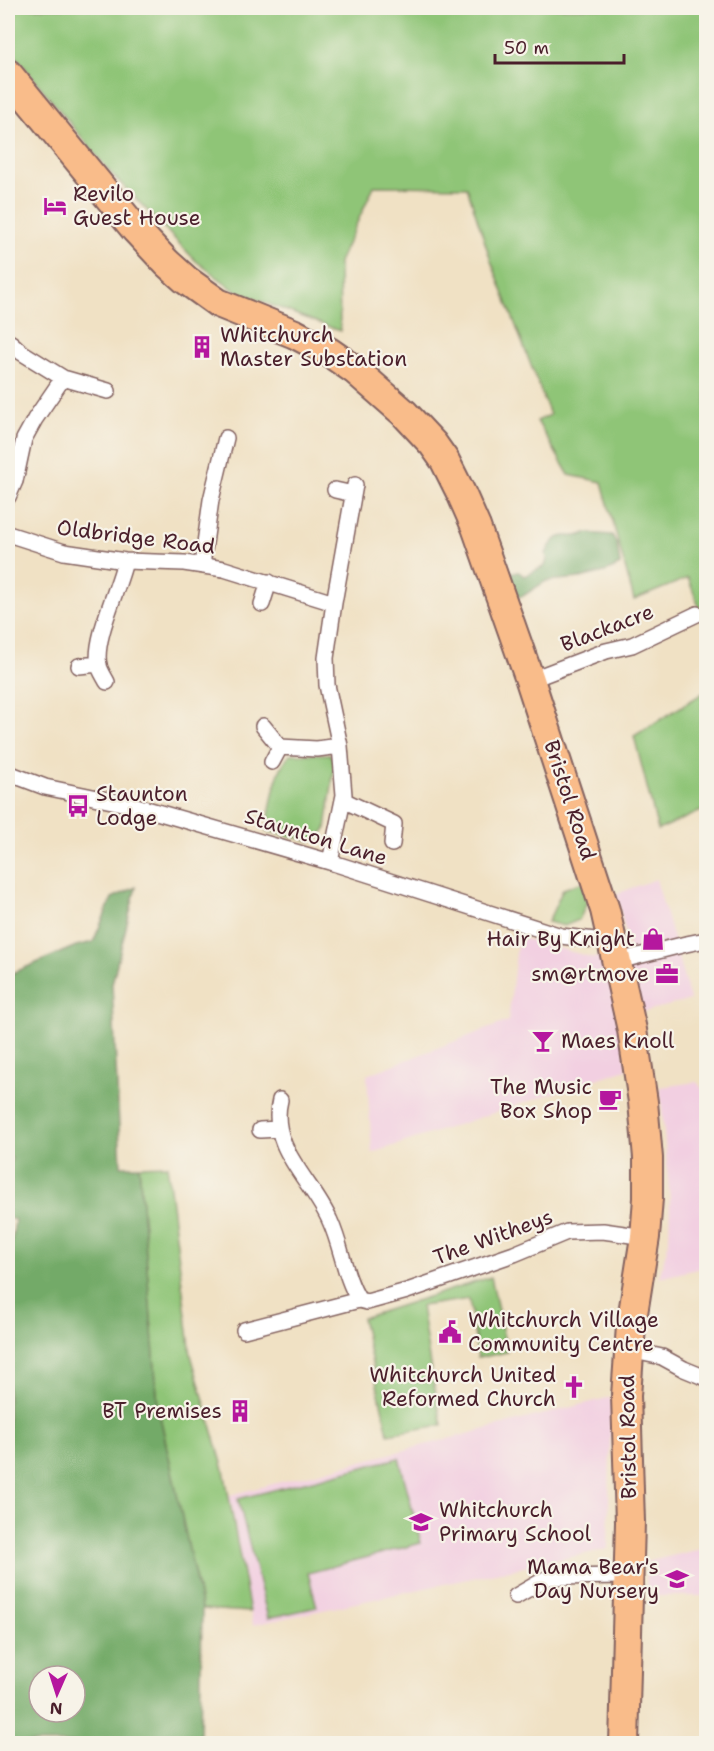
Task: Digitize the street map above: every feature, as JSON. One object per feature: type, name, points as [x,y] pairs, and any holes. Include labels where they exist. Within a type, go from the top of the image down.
[{"type":"highway","name":"Bristol Road","points":[[8,74],[154,250],[203,293],[231,309],[295,334],[342,361],[388,398],[419,429],[444,461],[476,527],[530,680],[602,899],[639,1067],[648,1141],[649,1178],[645,1237],[629,1350],[626,1414],[629,1576],[624,1743]]},
{"type":"street","points":[[9,340],[21,352],[63,378],[108,392]]},
{"type":"street","points":[[8,497],[15,481],[24,439],[63,378]]},
{"type":"street","points":[[202,566],[211,500],[226,438]]},
{"type":"street","points":[[330,862],[343,800],[340,746],[327,685],[326,658],[333,603],[354,490],[335,490]]},
{"type":"street","name":"Oldbridge Road","points":[[8,534],[64,552],[125,561],[202,566],[224,570],[333,603]]},
{"type":"street","points":[[107,682],[99,663],[100,640],[121,581],[125,561]]},
{"type":"street","points":[[262,604],[269,582]]},
{"type":"street","name":"Blackacre","points":[[530,680],[606,651],[632,645],[697,614]]},
{"type":"street","points":[[79,666],[99,663]]},
{"type":"street","points":[[263,726],[280,747],[316,749],[340,746]]},
{"type":"street","points":[[272,762],[280,747]]},
{"type":"street","name":"Staunton Lane","points":[[8,773],[45,788],[136,806],[330,862],[561,936],[595,940],[615,951],[706,940]]},
{"type":"street","points":[[343,800],[400,820],[392,844]]},
{"type":"street","points":[[280,1100],[279,1129],[287,1153],[311,1186],[331,1222],[352,1289],[359,1300]]},
{"type":"street","points":[[260,1130],[279,1129]]},
{"type":"street","name":"The Witheys","points":[[244,1330],[359,1300],[367,1302],[407,1291],[514,1254],[567,1232],[603,1231],[645,1237]]},
{"type":"street","points":[[629,1350],[662,1357],[684,1370],[706,1378]]},
{"type":"street","points":[[516,1596],[549,1576],[629,1576]]},
{"type":"shaded area","points":[[656,879],[690,1000],[620,1018],[627,1069],[372,1153],[367,1075],[508,1021],[518,937],[594,958],[629,946],[616,894]]},
{"type":"shaded area","points":[[697,1082],[706,1094],[706,1267],[659,1278],[669,1241],[670,1200],[660,1087]]},
{"type":"shaded area","name":"Whitchurch Primary School","points":[[611,1397],[608,1549],[253,1625],[230,1495]]},
{"type":"shaded area","name":"Mama Bear's Day Nursery","points":[[706,1548],[706,1596],[647,1596],[646,1562]]},
{"type":"green space","points":[[8,8],[706,8],[706,625],[688,578],[634,600],[602,482],[569,475],[537,421],[550,415],[491,261],[467,187],[374,186],[339,262],[340,331],[237,292],[196,261],[110,172],[8,47]]},
{"type":"green space","points":[[586,533],[612,535],[617,544],[620,565],[608,571],[581,578],[546,581],[523,596],[515,597],[508,580],[511,572],[519,572],[524,576],[545,566],[546,553],[556,539]]},
{"type":"green space","points":[[706,691],[706,809],[658,830],[634,736]]},
{"type":"green space","points":[[291,754],[330,754],[335,761],[326,829],[319,837],[311,841],[266,831],[277,779],[285,760]]},
{"type":"green space","points":[[586,881],[587,901],[579,920],[564,926],[548,922],[563,889]]},
{"type":"green space","points":[[136,887],[112,984],[121,1166],[139,1166],[158,1407],[202,1609],[200,1743],[8,1743],[8,1266],[15,1220],[8,1218],[8,1169],[12,1158],[8,1156],[8,975],[76,946],[93,942],[112,898]]},
{"type":"green space","points":[[167,1165],[191,1355],[224,1470],[250,1612],[202,1609],[158,1407],[139,1166]]},
{"type":"green space","points":[[491,1277],[507,1352],[478,1358],[469,1299],[421,1306],[442,1425],[388,1434],[362,1318]]},
{"type":"green space","points":[[399,1458],[421,1543],[308,1573],[317,1607],[268,1618],[238,1499]]},
{"type":"place","name":"Revilo Guest House","points":[[55,206]]},
{"type":"place","name":"Whitchurch Master Substation","points":[[202,347]]},
{"type":"place","name":"Staunton Lodge","points":[[78,806]]},
{"type":"place","name":"Hair By Knight","points":[[653,939]]},
{"type":"place","name":"sm@rtmove","points":[[667,974]]},
{"type":"place","name":"Maes Knoll","points":[[543,1041]]},
{"type":"place","name":"The Music Box Shop","points":[[610,1099]]},
{"type":"place","name":"Whitchurch Village Community Centre","points":[[450,1332]]},
{"type":"place","name":"Whitchurch United Reformed Church","points":[[574,1387]]},
{"type":"place","name":"BT Premises","points":[[240,1411]]},
{"type":"place","name":"Whitchurch Primary School","points":[[421,1522]]},
{"type":"place","name":"Mama Bear's Day Nursery","points":[[677,1579]]}]
